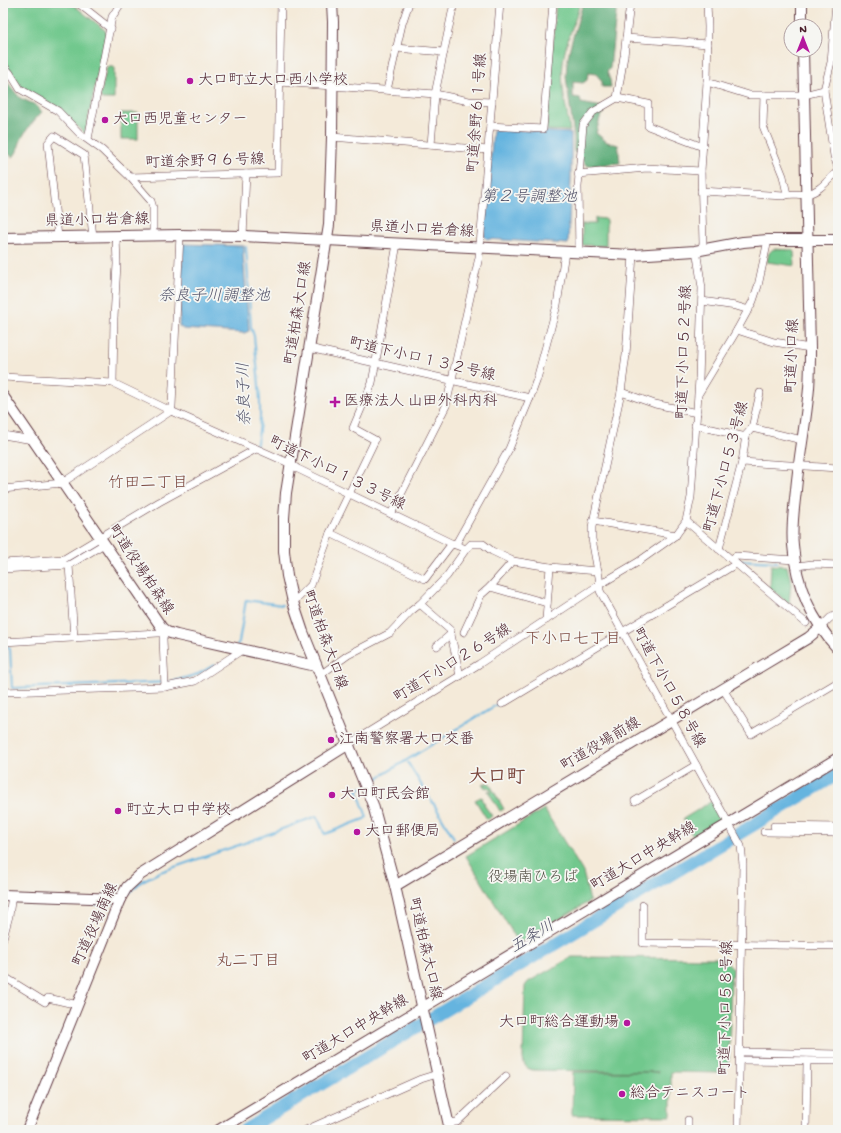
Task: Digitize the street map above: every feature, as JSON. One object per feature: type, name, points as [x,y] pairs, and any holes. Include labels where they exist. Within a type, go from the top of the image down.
[{"type":"street","points":[[78,3],[111,29]]},
{"type":"street","points":[[88,139],[112,18],[121,3]]},
{"type":"street","name":"町道余野９６号線","points":[[130,177],[278,173],[281,3]]},
{"type":"street","name":"町道柏森大口線","points":[[332,3],[332,137],[329,225],[285,500],[283,530],[286,571],[300,624],[373,804],[395,886],[449,1127]]},
{"type":"street","points":[[387,90],[402,24],[409,3]]},
{"type":"street","points":[[431,145],[435,94],[454,3]]},
{"type":"street","name":"町道余野６１号線","points":[[391,514],[446,406],[480,257],[500,3]]},
{"type":"street","points":[[490,126],[543,129],[553,3]]},
{"type":"street","points":[[617,98],[630,3]]},
{"type":"street","name":"町道下小口５２号線","points":[[686,521],[690,497],[697,413],[702,300],[701,280],[697,256],[703,244],[701,171],[707,82],[707,3]]},
{"type":"street","points":[[802,3],[802,18]]},
{"type":"street","points":[[701,191],[784,196],[787,194],[807,194],[817,190],[838,169],[834,156],[824,90],[834,63],[836,3]]},
{"type":"street","points":[[626,38],[708,44]]},
{"type":"street","points":[[396,48],[444,52]]},
{"type":"street","name":"町道小口線","points":[[803,58],[810,348],[809,388],[798,466],[792,531],[795,563],[804,597],[812,616],[838,649]]},
{"type":"street","points":[[3,65],[20,89],[58,111],[81,136],[88,139],[102,150],[130,177],[152,204],[153,235]]},
{"type":"street","points":[[280,82],[435,94],[469,101],[492,102]]},
{"type":"street","points":[[707,82],[740,94],[804,95],[824,90]]},
{"type":"street","points":[[764,95],[763,126],[783,176],[787,194]]},
{"type":"street","points":[[579,253],[578,174],[583,125],[593,112],[617,98],[648,104],[648,126],[703,147]]},
{"type":"street","points":[[58,237],[48,143],[54,136],[84,155],[93,237]]},
{"type":"street","points":[[332,137],[488,150]]},
{"type":"street","points":[[578,174],[647,168],[701,171]]},
{"type":"street","points":[[243,236],[246,174]]},
{"type":"street","name":"県道小口岩倉線","points":[[3,238],[153,235],[243,236],[633,255],[699,251],[743,242],[768,240],[838,240]]},
{"type":"street","points":[[3,489],[62,483],[171,411],[180,235]]},
{"type":"street","points":[[112,383],[117,264],[116,236]]},
{"type":"street","points":[[698,394],[748,310],[758,286],[768,240]]},
{"type":"street","points":[[293,602],[311,585],[330,533],[375,440],[353,428],[372,383],[397,244]]},
{"type":"street","points":[[330,533],[425,579],[450,546],[457,542],[510,449],[530,398],[537,379],[557,305],[565,252]]},
{"type":"street","name":"町道下小口５８号線","points":[[633,255],[626,355],[621,392],[593,521],[592,539],[600,591],[741,845],[743,864],[738,1130]]},
{"type":"street","points":[[702,300],[736,306],[748,310]]},
{"type":"street","points":[[737,330],[774,342],[810,348]]},
{"type":"street","name":"町道下小口１３２号線","points":[[309,348],[530,398]]},
{"type":"street","name":"町道下小口１３３号線","points":[[3,376],[112,383],[290,464],[349,494],[466,549]]},
{"type":"street","points":[[621,392],[655,404],[697,413]]},
{"type":"street","name":"町道下小口５３号線","points":[[719,549],[742,462],[746,437],[752,428],[760,393]]},
{"type":"street","name":"町道役場柏森線","points":[[3,396],[164,630],[177,635],[242,650],[318,671]]},
{"type":"street","points":[[696,425],[746,437]]},
{"type":"street","points":[[752,428],[802,440]]},
{"type":"street","points":[[3,435],[33,440]]},
{"type":"street","points":[[3,569],[69,565],[159,502],[256,449]]},
{"type":"street","points":[[742,462],[838,468]]},
{"type":"street","points":[[593,521],[676,534]]},
{"type":"street","points":[[686,521],[806,623]]},
{"type":"street","name":"町道下小口２６号線","points":[[349,744],[460,676],[599,585],[638,562],[676,534],[686,521]]},
{"type":"street","points":[[3,563],[64,559],[102,541]]},
{"type":"street","points":[[318,671],[390,633],[448,576],[466,549],[472,544],[483,544],[492,552],[514,561],[550,567],[598,571]]},
{"type":"street","points":[[502,704],[622,632],[734,561],[736,556],[795,563],[838,565]]},
{"type":"street","points":[[464,632],[482,595],[514,561]]},
{"type":"street","points":[[69,565],[74,638]]},
{"type":"street","points":[[546,620],[550,567]]},
{"type":"street","points":[[490,587],[548,603]]},
{"type":"street","points":[[420,604],[450,630],[460,676]]},
{"type":"street","points":[[820,628],[830,618],[838,614]]},
{"type":"street","name":"町道役場前線","points":[[395,886],[808,638],[820,628]]},
{"type":"street","points":[[3,642],[158,633],[164,630]]},
{"type":"street","points":[[164,630],[165,687]]},
{"type":"street","points":[[438,646],[451,634]]},
{"type":"street","points":[[3,692],[165,687],[195,681],[242,650]]},
{"type":"street","points":[[723,689],[751,734],[838,682]]},
{"type":"street","name":"町道役場南線","points":[[27,1130],[120,899],[127,887],[140,875],[349,744]]},
{"type":"street","name":"町道大口中央幹線","points":[[219,1130],[423,1011],[730,826],[838,758]]},
{"type":"street","points":[[635,801],[696,765]]},
{"type":"street","points":[[774,826],[838,827]]},
{"type":"street","points":[[764,832],[838,833]]},
{"type":"street","points":[[8,898],[120,899]]},
{"type":"street","points":[[3,909],[8,898]]},
{"type":"street","points":[[3,938],[9,916],[8,898]]},
{"type":"street","points":[[644,905],[643,943],[838,946]]},
{"type":"street","points":[[3,976],[45,1002],[48,998],[78,1005]]},
{"type":"street","points":[[740,1056],[838,1054]]},
{"type":"street","points":[[740,1056],[807,1061],[838,1061]]},
{"type":"street","points":[[806,1130],[807,1061]]},
{"type":"street","points":[[306,1130],[421,1079],[437,1074]]},
{"type":"street","points":[[449,1127],[457,1122],[506,1076]]},
{"type":"street","points":[[688,1120],[688,1130]]},
{"type":"green space","points":[[3,3],[71,3],[105,30],[106,34],[85,134],[60,110],[22,88],[3,62]]},
{"type":"green space","points":[[556,3],[580,3],[566,48],[562,72],[563,89],[570,131],[546,130]]},
{"type":"green space","points":[[583,3],[616,3],[610,68],[607,72],[611,87],[602,87],[602,81],[596,74],[588,73],[587,80],[583,83],[573,82],[573,97],[580,98],[581,103],[602,107],[605,112],[600,118],[596,133],[607,142],[618,145],[620,163],[587,166],[574,151],[574,137],[566,77],[570,47]]},
{"type":"green space","points":[[107,67],[114,67],[114,99],[102,99],[100,96]]},
{"type":"green space","points":[[3,77],[20,98],[36,105],[42,112],[25,133],[13,157],[3,150]]},
{"type":"green space","points":[[121,113],[138,113],[138,139],[121,139]]},
{"type":"green space","points":[[595,218],[606,219],[606,246],[582,245],[582,224],[595,224]]},
{"type":"green space","points":[[773,249],[792,250],[794,252],[795,266],[767,262],[769,253]]},
{"type":"green space","points":[[771,565],[787,566],[791,582],[789,604],[770,588]]},
{"type":"green space","points":[[489,783],[504,809],[500,811],[488,791],[492,791],[488,787],[486,788],[482,785]]},
{"type":"green space","points":[[481,797],[483,798],[482,800],[485,804],[484,805],[492,816],[487,819],[475,800]]},
{"type":"green space","points":[[712,801],[722,818],[721,821],[694,838],[683,819]]},
{"type":"green space","name":"役場南ひろば","points":[[544,809],[583,872],[590,901],[521,942],[519,939],[517,940],[466,856]]},
{"type":"green space","name":"大口町総合運動場","points":[[572,957],[723,958],[733,968],[733,976],[731,976],[729,1060],[727,1066],[721,1073],[671,1072],[671,1116],[572,1115],[573,1072],[659,1072],[533,1070],[528,1069],[525,1066],[523,1057],[525,986],[528,982]]},
{"type":"water","name":"第２号調整池","points":[[495,129],[571,133],[571,179],[568,244],[487,239],[484,236],[493,131]]},
{"type":"water","name":"奈良子川調整池","points":[[183,244],[244,246],[243,254],[249,331],[244,333],[183,329],[179,326]]},
{"type":"waterway","name":"奈良子川","points":[[246,247],[251,327],[254,336],[260,392],[259,434],[256,447]]},
{"type":"waterway","name":"奈良子川","points":[[65,562],[68,562],[99,542]]},
{"type":"waterway","points":[[736,561],[777,562]]},
{"type":"waterway","points":[[237,645],[239,642],[246,600],[282,605]]},
{"type":"waterway","points":[[3,648],[9,647],[10,649],[12,688],[171,682],[198,674],[214,665]]},
{"type":"waterway","points":[[368,784],[501,702]]},
{"type":"waterway","points":[[408,763],[430,799]]},
{"type":"waterway","name":"五条川","points":[[245,1130],[838,774]]},
{"type":"waterway","points":[[129,893],[142,881],[160,872],[317,816],[325,834],[364,819],[367,817],[357,790],[362,787]]},
{"type":"waterway","points":[[432,801],[454,838]]},
{"type":"waterway","points":[[14,903],[15,901],[110,905],[113,903]]},
{"type":"place","name":"大口町立大口西小学校","points":[[190,81]]},
{"type":"place","name":"大口西児童センター","points":[[105,120]]},
{"type":"place","name":"医療法人 山田外科内科","points":[[335,402]]},
{"type":"place","name":"江南警察署大口交番","points":[[331,740]]},
{"type":"place","name":"大口町民会館","points":[[332,795]]},
{"type":"place","name":"町立大口中学校","points":[[118,811]]},
{"type":"place","name":"大口郵便局","points":[[357,832]]},
{"type":"place","name":"大口町総合運動場","points":[[627,1023]]},
{"type":"place","name":"総合テニスコート","points":[[622,1094]]},
{"type":"district","name":"竹田二丁目","points":[[148,484]]},
{"type":"district","name":"下小口七丁目","points":[[573,640]]},
{"type":"district","name":"大口町","points":[[497,778]]},
{"type":"district","name":"丸二丁目","points":[[248,962]]}]
